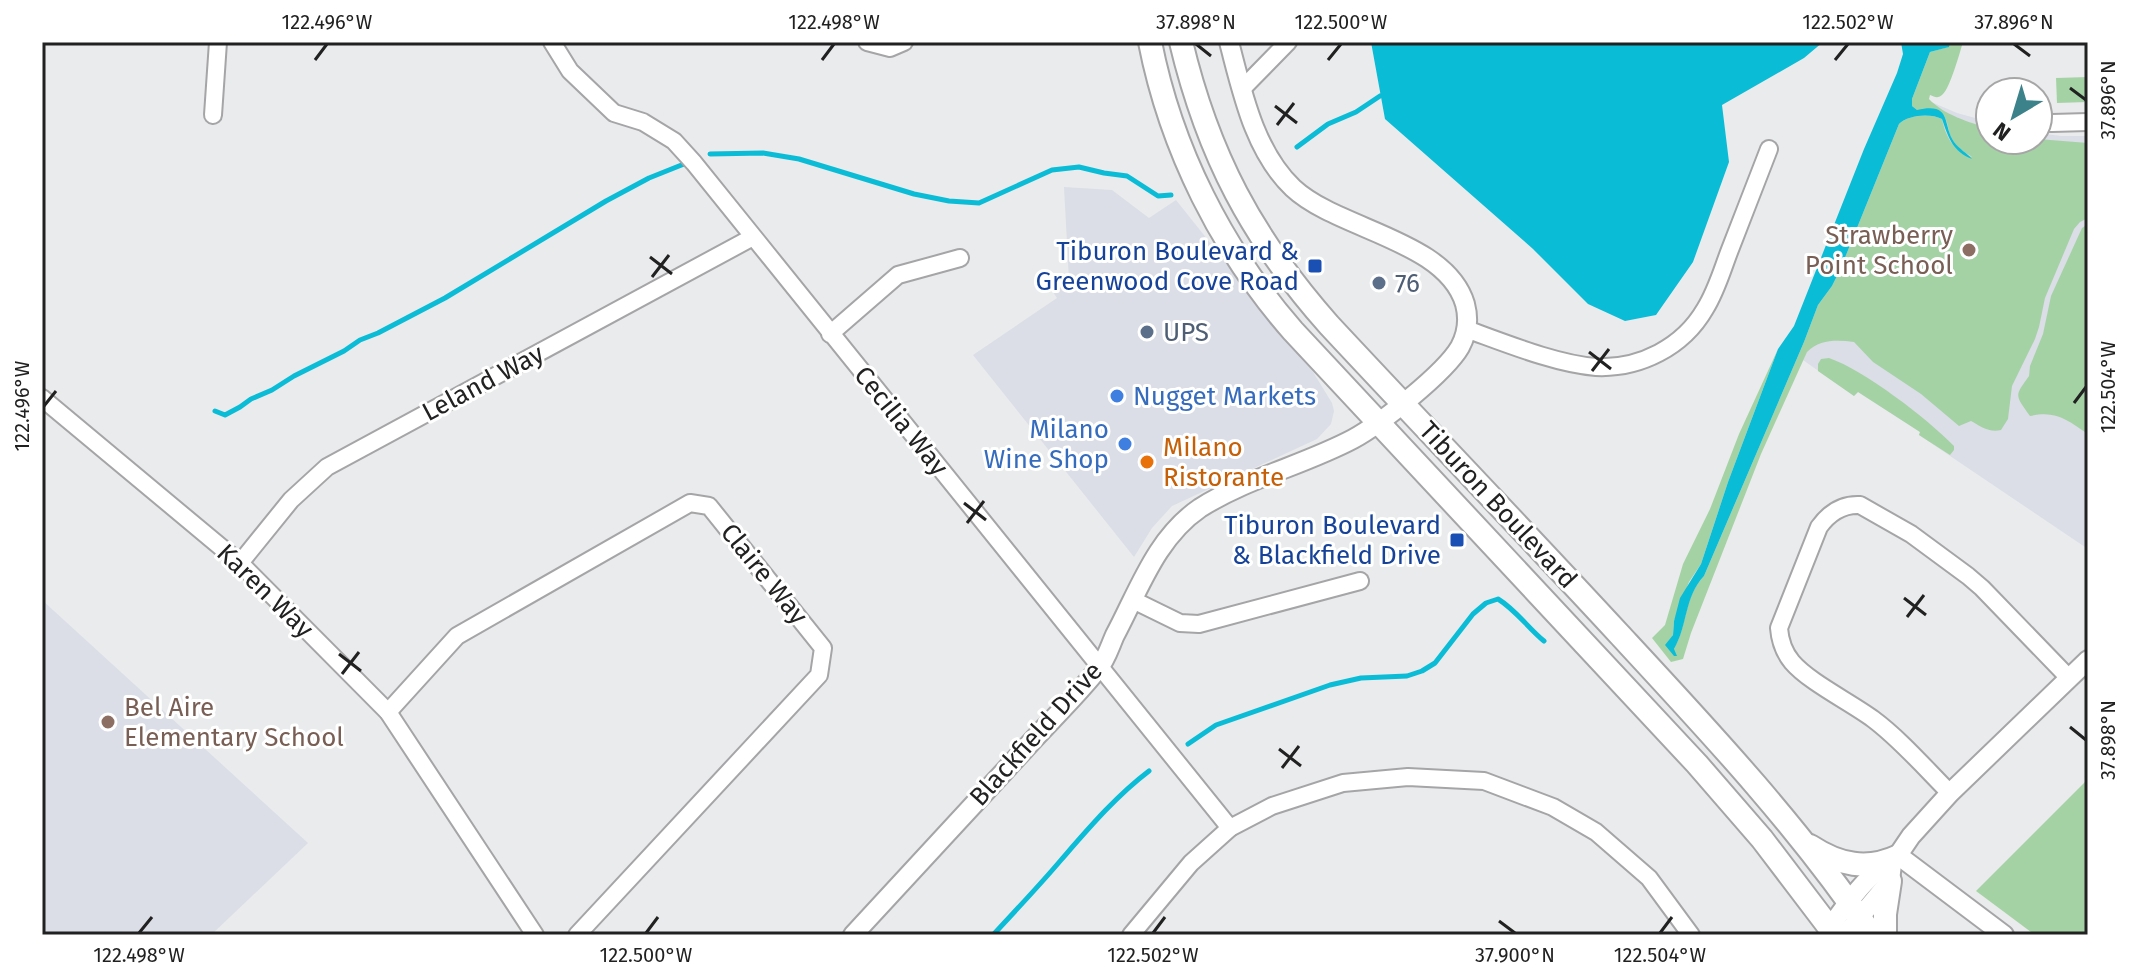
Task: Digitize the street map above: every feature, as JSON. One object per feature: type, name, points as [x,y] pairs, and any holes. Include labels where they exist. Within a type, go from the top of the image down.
[{"type":"main road","name":"Tiburon Boulevard","points":[[1150,42],[1160,84],[1194,178],[1242,264],[1282,318],[1845,927]]},
{"type":"main road","name":"Tiburon Boulevard","points":[[1181,42],[1208,132],[1234,191],[1286,274],[1742,768],[1795,832],[1845,927]]},
{"type":"main road","points":[[1795,832],[1819,851],[1851,865],[1894,867],[1885,914],[1885,935]]},
{"type":"street","points":[[213,115],[218,42]]},
{"type":"street","name":"Cecilia Way","points":[[552,42],[570,71],[614,113],[643,122],[674,141],[694,163],[1230,828]]},
{"type":"street","points":[[867,42],[890,48],[904,42]]},
{"type":"street","points":[[1229,42],[1254,125],[1277,170],[1291,186],[1306,199],[1411,249],[1442,270],[1463,299],[1467,314],[1466,329],[1524,350],[1596,367],[1623,365],[1664,351],[1686,334],[1706,309],[1769,149]]},
{"type":"street","points":[[1242,89],[1288,42]]},
{"type":"street","points":[[2054,123],[2088,122]]},
{"type":"street","name":"Leland Way","points":[[240,563],[291,500],[327,467],[753,237]]},
{"type":"street","points":[[830,334],[898,275],[960,258]]},
{"type":"street","name":"Blackfield Drive","points":[[853,935],[1101,666],[1155,557],[1182,523],[1200,508],[1361,435],[1403,403],[1453,357],[1466,329]]},
{"type":"street","name":"Karen Way","points":[[42,398],[240,563],[388,712],[535,935]]},
{"type":"street","name":"Claire Way","points":[[388,712],[457,636],[690,503],[709,506],[823,648],[819,675],[577,935]]},
{"type":"street","points":[[1950,793],[1876,721],[1806,674],[1785,654],[1779,628],[1824,520],[1841,508],[1860,505],[1911,534],[1982,588],[2069,678]]},
{"type":"street","points":[[1133,600],[1180,623],[1199,624],[1360,581]]},
{"type":"street","points":[[1845,927],[1894,867],[1911,836],[1950,793],[2088,660]]},
{"type":"street","points":[[1131,935],[1191,863],[1230,828],[1272,806],[1343,783],[1408,777],[1484,781],[1553,807],[1596,832],[1649,878],[1691,935]]},
{"type":"street","points":[[1894,867],[2004,935]]},
{"type":"shaded area","name":"Strawberry Point School","points":[[1915,95],[1974,118],[1974,156],[2054,156],[2054,135],[2088,136],[2088,549],[1919,435],[1920,432],[1858,392],[1854,396],[1803,360]]},
{"type":"shaded area","points":[[1064,187],[1112,190],[1149,218],[1176,200],[1313,372],[1334,411],[1331,424],[1317,439],[1172,506],[1152,528],[1134,557],[973,355],[1057,298],[1053,292],[1069,280]]},
{"type":"shaded area","name":"Bel Aire Elementary School","points":[[42,600],[308,843],[211,935],[42,935]]},
{"type":"green space","name":"Strawberry Point School","points":[[1950,42],[1963,42],[1946,90],[1938,97],[1930,95],[1929,99],[1942,109],[1974,123],[1974,156],[2054,156],[2054,140],[2088,143],[2088,218],[2074,229],[2045,298],[2035,339],[2012,386],[2008,419],[1997,431],[1971,421],[1959,426],[1921,394],[1873,362],[1854,342],[1829,341],[1812,348],[1807,352],[1761,454],[1683,659],[1671,662],[1652,638],[1665,625],[1683,564],[1710,509],[1739,434],[1778,349],[1701,564],[1689,582],[1674,621],[1669,642],[1674,649],[1692,593],[1704,576],[1818,305],[1840,270],[1899,124],[1919,116],[1942,119],[1951,142],[1972,157],[1954,142],[1942,113],[1917,110],[1912,106],[1930,52],[1948,47]]},
{"type":"green space","points":[[2088,77],[2088,102],[2057,103],[2056,78]]},
{"type":"green space","points":[[2088,224],[2088,434],[2054,415],[2030,416],[2018,395],[2029,376],[2043,334],[2051,296],[2082,228]]},
{"type":"green space","points":[[1829,358],[1860,373],[1895,396],[1943,435],[1954,450],[1950,455],[1858,392],[1854,396],[1818,371],[1821,359]]},
{"type":"green space","points":[[2088,779],[2088,935],[2035,935],[1976,891]]},
{"type":"water","points":[[1371,42],[1823,42],[1804,58],[1722,105],[1729,162],[1693,262],[1656,315],[1625,321],[1588,304],[1533,249],[1385,119]]},
{"type":"water","points":[[1901,42],[1950,42],[1949,47],[1930,52],[1912,106],[1917,110],[1928,108],[1941,112],[1954,142],[1972,159],[1956,148],[1942,119],[1919,116],[1899,124],[1840,270],[1818,305],[1704,576],[1689,602],[1674,649],[1677,656],[1674,656],[1665,645],[1673,635],[1680,598],[1701,564],[1778,349],[1794,326],[1897,73],[1903,54]]},
{"type":"waterway","points":[[1297,147],[1328,124],[1356,112],[1380,96]]},
{"type":"waterway","points":[[710,154],[763,153],[799,159],[914,194],[949,201],[979,203],[1052,170],[1079,167],[1127,176],[1158,196],[1171,195]]},
{"type":"waterway","points":[[215,411],[225,415],[360,340],[445,298],[606,201],[684,164]]},
{"type":"waterway","points":[[1188,744],[1216,725],[1330,685],[1361,678],[1407,676],[1422,671],[1435,663],[1473,614],[1486,603],[1498,599],[1544,641]]},
{"type":"waterway","points":[[993,935],[1103,813],[1149,771]]},
{"type":"place","name":"Strawberry Point School","points":[[1969,250]]},
{"type":"place","name":"Tiburon Boulevard & Greenwood Cove Road","points":[[1315,266]]},
{"type":"place","name":"76","points":[[1379,283]]},
{"type":"place","name":"UPS","points":[[1147,332]]},
{"type":"place","name":"Nugget Markets","points":[[1117,396]]},
{"type":"place","name":"Milano Wine Shop","points":[[1125,444]]},
{"type":"place","name":"Milano Ristorante","points":[[1147,462]]},
{"type":"place","name":"Tiburon Boulevard & Blackfield Drive","points":[[1457,540]]},
{"type":"place","name":"Bel Aire Elementary School","points":[[108,722]]}]
